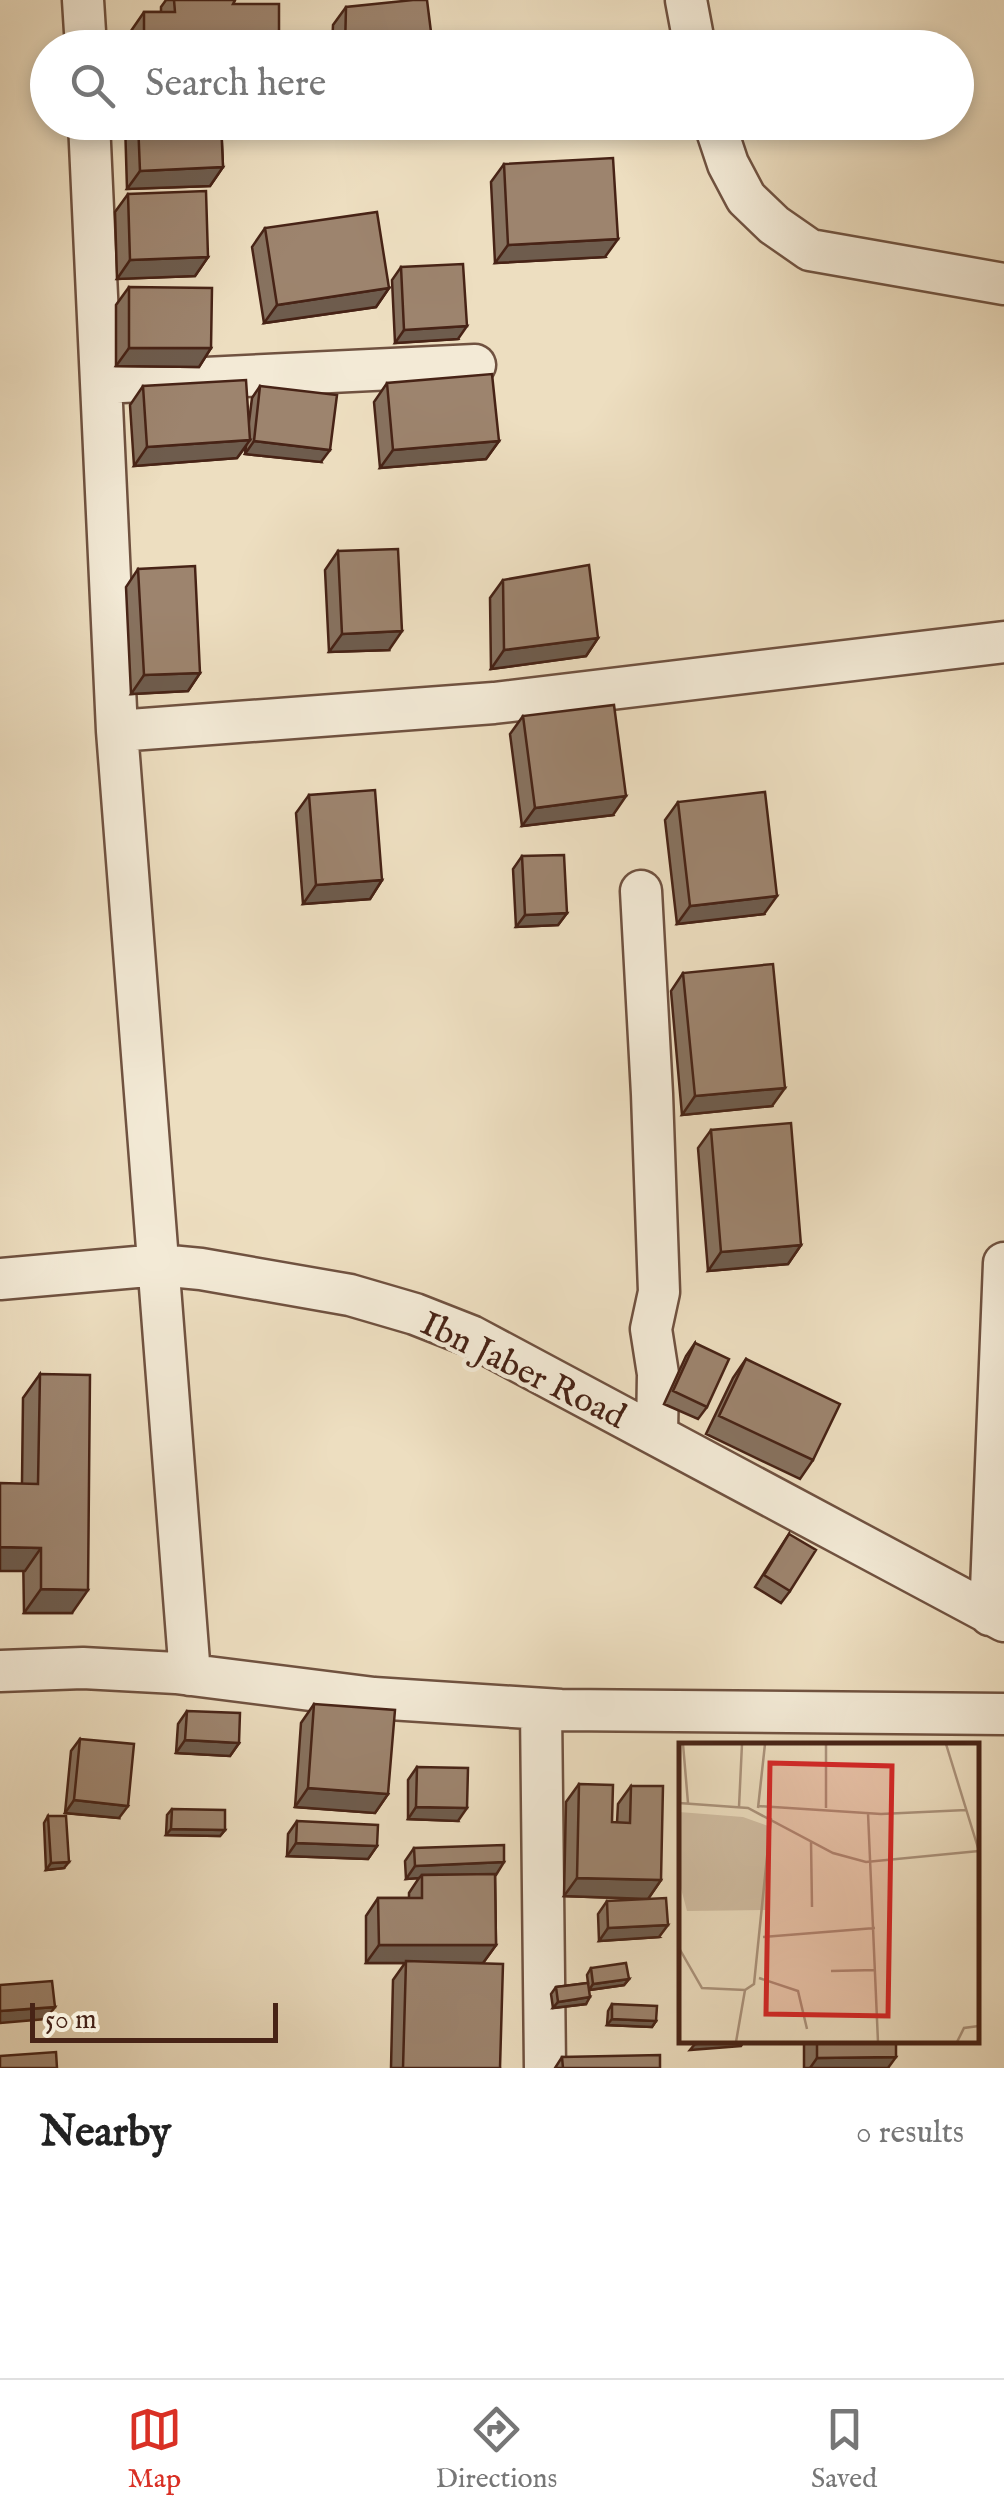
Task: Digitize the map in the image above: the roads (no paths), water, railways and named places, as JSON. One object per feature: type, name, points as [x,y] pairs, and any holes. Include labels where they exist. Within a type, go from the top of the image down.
[{"type":"street","points":[[83,0],[85,30]]},
{"type":"street","points":[[686,0],[691,30]]},
{"type":"street","points":[[90,140],[117,731],[190,1674]]},
{"type":"street","points":[[720,140],[746,198],[810,250],[1004,284]]},
{"type":"street","points":[[101,383],[475,365]]},
{"type":"street","points":[[117,731],[494,703],[1004,642]]},
{"type":"street","points":[[640,891],[659,1292],[650,1329],[658,1374],[658,1435]]},
{"type":"street","points":[[997,1618],[1004,1263]]},
{"type":"street","name":"Ibn Jaber Road","points":[[0,1279],[159,1265],[300,1285],[415,1314],[471,1336],[997,1618]]},
{"type":"street","points":[[0,1671],[83,1668],[190,1674],[374,1698],[541,1709],[1004,1714]]},
{"type":"street","points":[[541,1709],[545,2068]]}]
